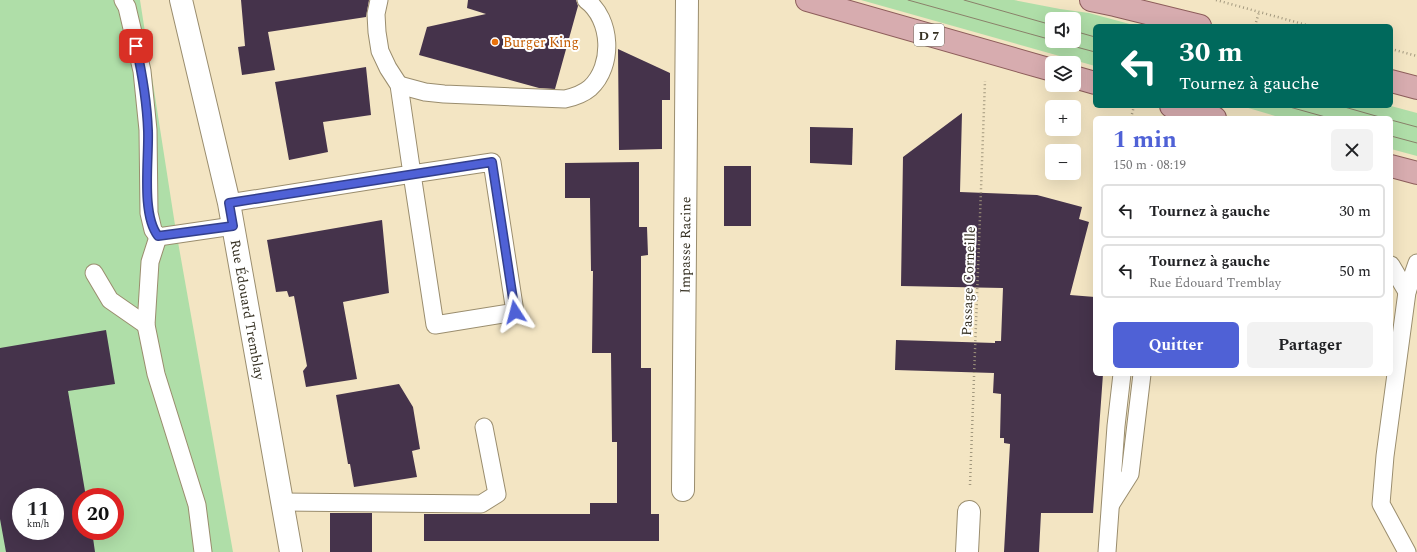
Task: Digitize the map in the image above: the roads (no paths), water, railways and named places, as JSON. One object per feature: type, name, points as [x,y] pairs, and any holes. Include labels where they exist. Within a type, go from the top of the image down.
[{"type":"main road","name":"D 7","points":[[806,0],[1045,68]]},
{"type":"main road","points":[[1091,0],[1192,24]]},
{"type":"main road","points":[[1081,79],[1093,82]]},
{"type":"main road","points":[[1393,82],[1417,88]]},
{"type":"main road","points":[[1176,111],[1204,116]]},
{"type":"main road","points":[[1393,167],[1417,173]]},
{"type":"street","name":"Rue Édouard Tremblay","points":[[181,0],[229,203],[291,552]]},
{"type":"street","name":"Rue Édouard Tremblay","points":[[196,0],[198,70]]},
{"type":"street","name":"Impasse Racine","points":[[683,490],[687,0]]},
{"type":"street","points":[[967,552],[969,512]]},
{"type":"lane","points":[[123,0],[127,7],[142,71],[148,130],[149,214],[153,230],[158,236]]},
{"type":"lane","points":[[229,203],[412,174],[492,162],[515,312],[436,325],[412,174],[399,85],[388,68],[380,51],[376,14],[380,0]]},
{"type":"lane","points":[[399,85],[425,92],[451,94],[565,99],[582,94],[591,87],[597,79],[603,66],[607,38],[603,22],[595,9],[586,0]]},
{"type":"lane","points":[[158,236],[233,226]]},
{"type":"lane","points":[[158,236],[150,262],[146,325],[156,374],[197,504],[203,552]]},
{"type":"lane","points":[[1407,552],[1381,504],[1385,456],[1407,292],[1417,263]]},
{"type":"lane","points":[[1393,269],[1407,292]]},
{"type":"lane","points":[[94,273],[110,300],[146,325]]},
{"type":"lane","points":[[1107,552],[1122,376]]},
{"type":"lane","points":[[1111,505],[1130,474],[1142,376]]},
{"type":"lane","points":[[282,502],[481,504],[497,494],[484,426]]},
{"type":"tram line","points":[[908,0],[1045,38]]},
{"type":"tram line","points":[[964,0],[1045,23]]},
{"type":"tram line","points":[[1081,33],[1093,36]]},
{"type":"tram line","points":[[1080,48],[1093,51]]},
{"type":"tram line","points":[[1293,108],[1322,116]]},
{"type":"tram line","points":[[1348,108],[1376,116]]},
{"type":"tram line","points":[[1393,121],[1417,127]]},
{"type":"tram line","points":[[1393,137],[1417,143]]},
{"type":"place","name":"Burger King","points":[[495,42]]}]
